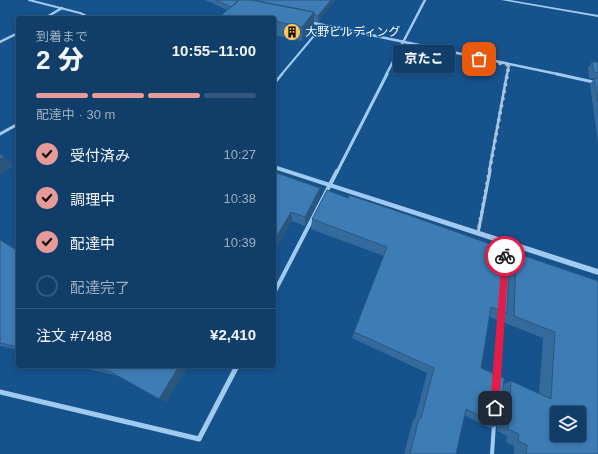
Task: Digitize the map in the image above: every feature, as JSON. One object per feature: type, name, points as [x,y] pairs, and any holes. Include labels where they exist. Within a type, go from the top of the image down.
[{"type":"street","points":[[276,289],[425,0]]},
{"type":"street","points":[[502,0],[598,16]]},
{"type":"street","points":[[48,16],[62,8]]},
{"type":"street","points":[[301,21],[598,83]]},
{"type":"street","points":[[0,42],[16,34]]},
{"type":"street","points":[[0,134],[16,125]]},
{"type":"street","points":[[276,168],[598,272]]},
{"type":"street","points":[[0,392],[199,439],[236,368]]},
{"type":"lane","points":[[28,0],[62,8],[87,16]]},
{"type":"lane","points":[[276,82],[323,25]]},
{"type":"lane","points":[[478,233],[509,65]]},
{"type":"lane","points":[[506,242],[506,250]]},
{"type":"lane","points":[[497,383],[502,312]]},
{"type":"lane","points":[[492,454],[494,422]]},
{"type":"building","points":[[216,0],[239,0],[231,7]]},
{"type":"building","points":[[239,0],[251,0],[314,12],[302,27],[276,21],[276,16],[220,16]]},
{"type":"building","points":[[331,0],[318,16],[314,15],[314,12],[257,1]]},
{"type":"building","points":[[592,62],[598,62],[598,73],[594,72]]},
{"type":"building","points":[[594,78],[598,79],[598,102]]},
{"type":"building","points":[[276,173],[320,188],[305,217],[291,212],[276,238]]},
{"type":"building","points":[[327,190],[348,198],[349,195],[400,212],[510,251],[507,313],[491,307],[481,368],[504,378],[501,426],[466,409],[456,454],[410,454],[434,368],[354,332],[387,247],[312,219]]},
{"type":"building","points":[[0,240],[16,250],[16,347],[0,343]]},
{"type":"building","points":[[516,253],[598,281],[598,454],[526,454],[527,445],[518,441],[519,434],[508,429],[511,381],[551,399],[555,332],[514,316]]},
{"type":"building","points":[[94,368],[178,368],[159,399],[111,372]]},
{"type":"way so far","points":[[479,59],[509,65],[478,233],[506,242],[505,256]]},
{"type":"place","name":"大野ビルディング","points":[[292,32]]},
{"type":"place","name":"京たこ","points":[[479,59]]},
{"type":"route","points":[[495,408],[505,256]]}]
